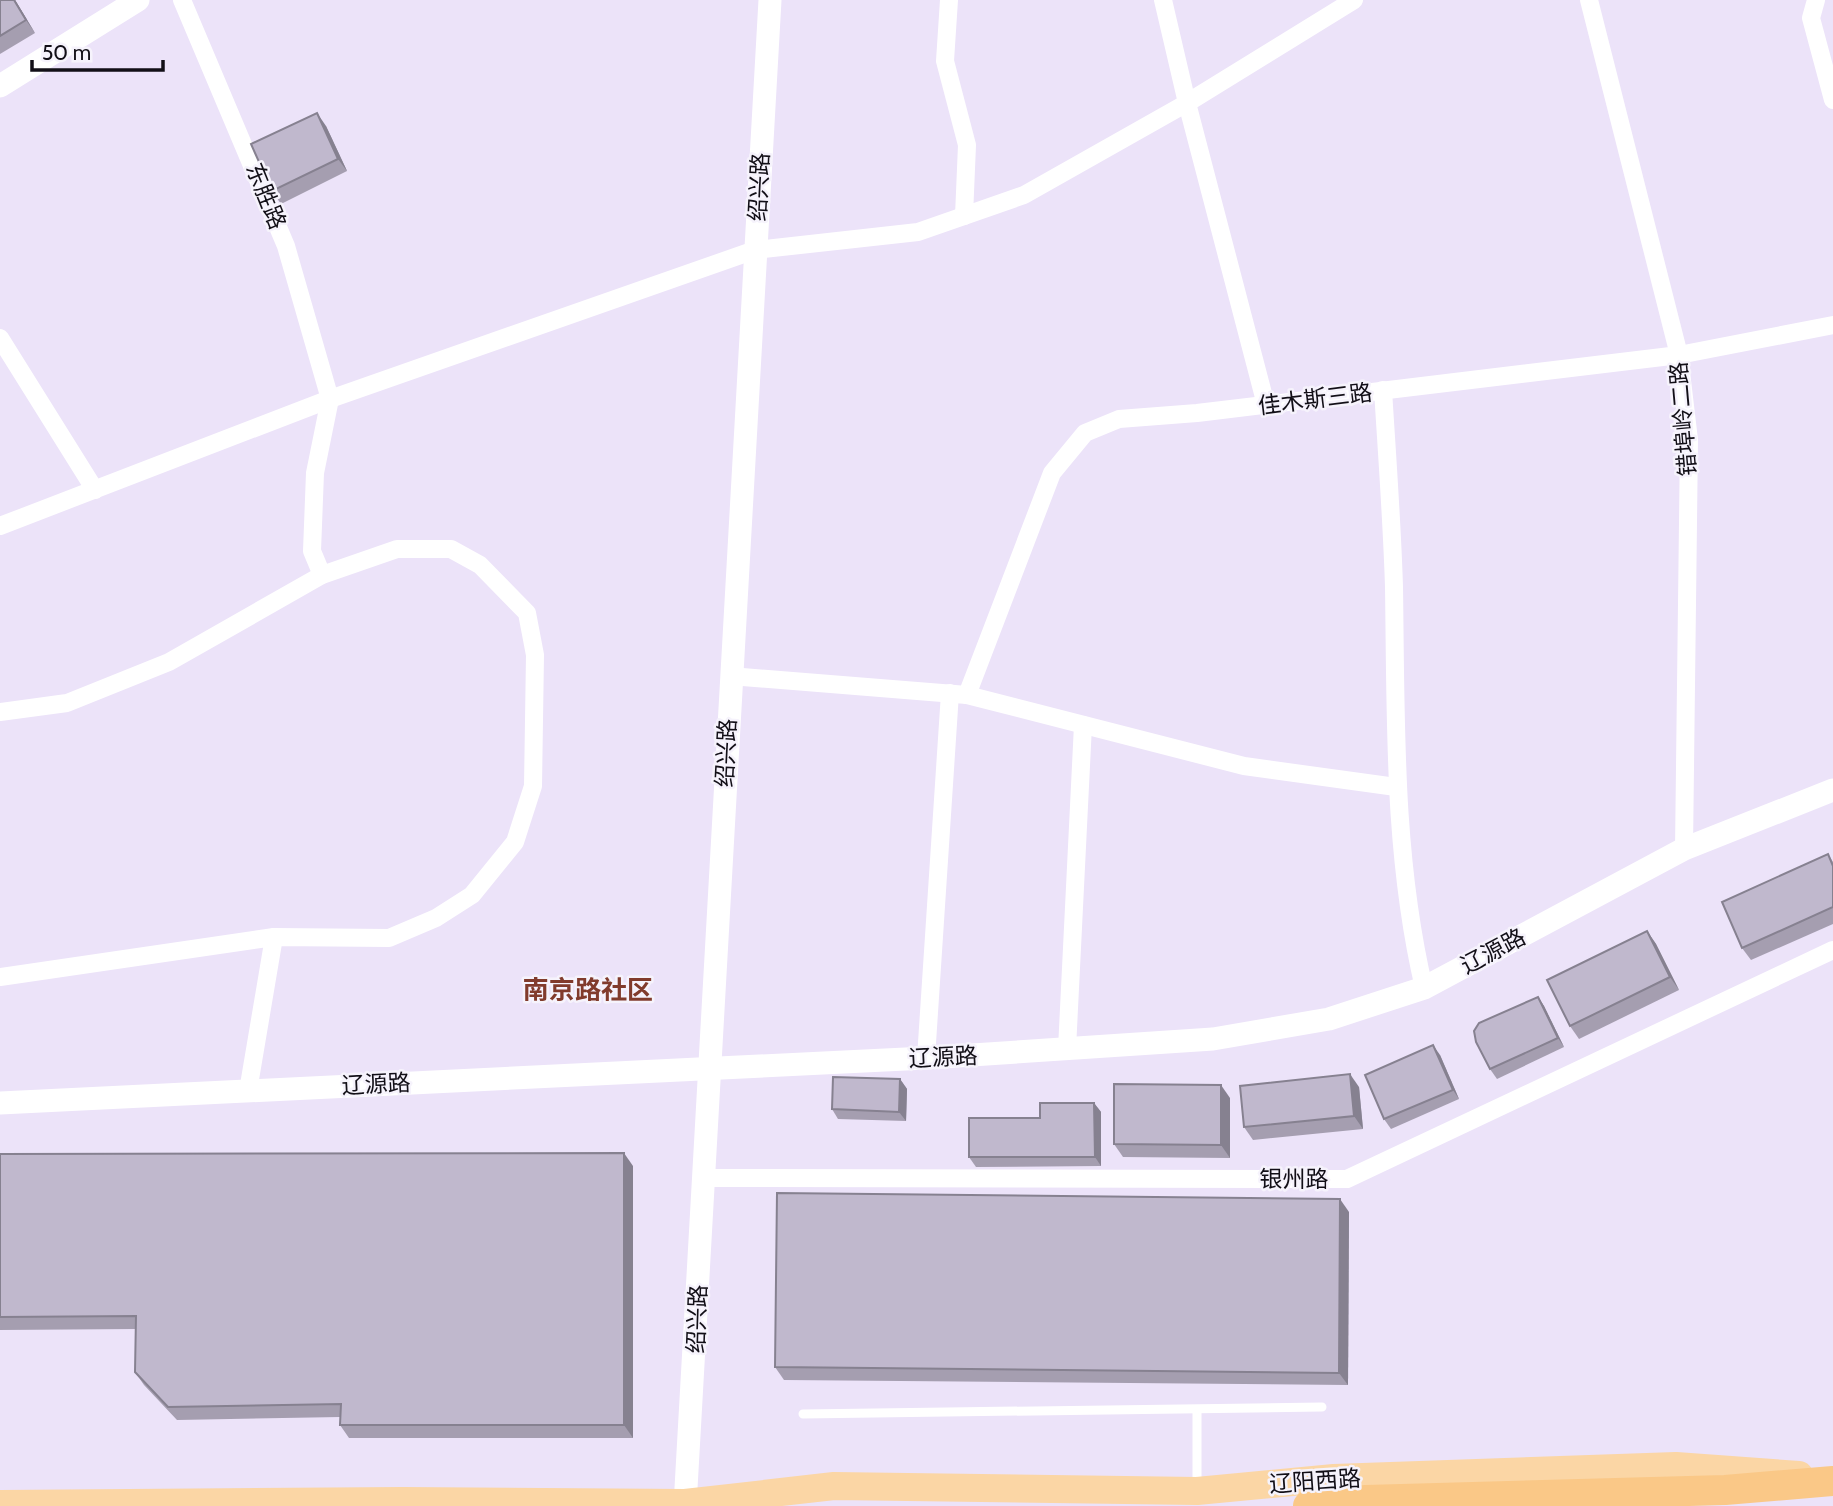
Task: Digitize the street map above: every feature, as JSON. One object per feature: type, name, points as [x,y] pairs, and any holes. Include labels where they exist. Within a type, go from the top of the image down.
[{"type":"highway","points":[[1308,1506],[1366,1500],[1725,1490],[1833,1479]]},
{"type":"main road","name":"辽阳西路","points":[[0,1504],[685,1505],[834,1486],[1197,1490],[1334,1478],[1676,1466],[1833,1479]]},
{"type":"street","points":[[0,86],[138,0]]},
{"type":"street","name":"东胜路","points":[[182,0],[282,235],[330,399]]},
{"type":"street","name":"绍兴路","points":[[685,1505],[707,1068],[770,0]]},
{"type":"street","points":[[949,0],[945,61],[967,145],[964,216]]},
{"type":"street","points":[[1163,0],[1186,103],[1266,405]]},
{"type":"street","points":[[0,526],[330,399],[755,250],[918,232],[1024,195],[1186,103],[1354,0]]},
{"type":"street","name":"错埠岭二路","points":[[1589,0],[1679,355],[1689,440],[1684,849]]},
{"type":"street","points":[[1816,0],[1811,18],[1833,100]]},
{"type":"street","name":"佳木斯三路","points":[[926,1058],[958,694],[1052,473],[1085,433],[1119,419],[1266,405],[1679,355],[1833,325]]},
{"type":"street","points":[[0,338],[95,489]]},
{"type":"street","points":[[1383,390],[1394,582],[1396,787],[1410,927],[1424,988]]},
{"type":"street","points":[[322,575],[312,551],[315,473],[330,399]]},
{"type":"street","points":[[0,712],[66,703],[169,662],[322,575],[397,549],[451,550],[480,565],[527,613],[535,655],[533,786],[515,842],[472,895],[436,918],[389,939],[274,937],[0,977]]},
{"type":"street","points":[[730,676],[958,694],[1244,766],[1396,787]]},
{"type":"street","points":[[1067,1049],[1083,725]]},
{"type":"street","name":"辽源路","points":[[0,1103],[926,1058],[1213,1039],[1329,1019],[1424,988],[1684,849],[1833,790]]},
{"type":"street","points":[[248,1091],[274,937]]},
{"type":"street","name":"银州路","points":[[703,1178],[1348,1179],[1833,950]]},
{"type":"lane","points":[[803,1414],[1322,1407]]},
{"type":"lane","points":[[1197,1410],[1197,1490]]},
{"type":"building","points":[[0,0],[14,0],[26,20],[0,36]]},
{"type":"building","points":[[317,113],[338,159],[272,191],[251,144]]},
{"type":"building","points":[[1828,854],[1833,866],[1833,907],[1742,948],[1722,902]]},
{"type":"building","points":[[1647,931],[1670,977],[1570,1026],[1547,980]]},
{"type":"building","points":[[1538,997],[1558,1038],[1490,1069],[1476,1042],[1474,1031],[1479,1023]]},
{"type":"building","points":[[1433,1045],[1453,1090],[1384,1119],[1365,1075]]},
{"type":"building","points":[[1350,1074],[1354,1116],[1244,1127],[1240,1086]]},
{"type":"building","points":[[833,1077],[900,1079],[899,1112],[832,1109]]},
{"type":"building","points":[[1114,1084],[1221,1085],[1221,1145],[1114,1144]]},
{"type":"building","points":[[1040,1103],[1094,1103],[1095,1157],[969,1157],[969,1118],[1040,1118]]},
{"type":"building","points":[[624,1153],[624,1425],[340,1425],[341,1404],[168,1407],[135,1372],[136,1316],[0,1317],[0,1154]]},
{"type":"building","points":[[777,1193],[1340,1199],[1339,1373],[775,1367]]},
{"type":"district","name":"南京路社区","points":[[588,990]]}]
